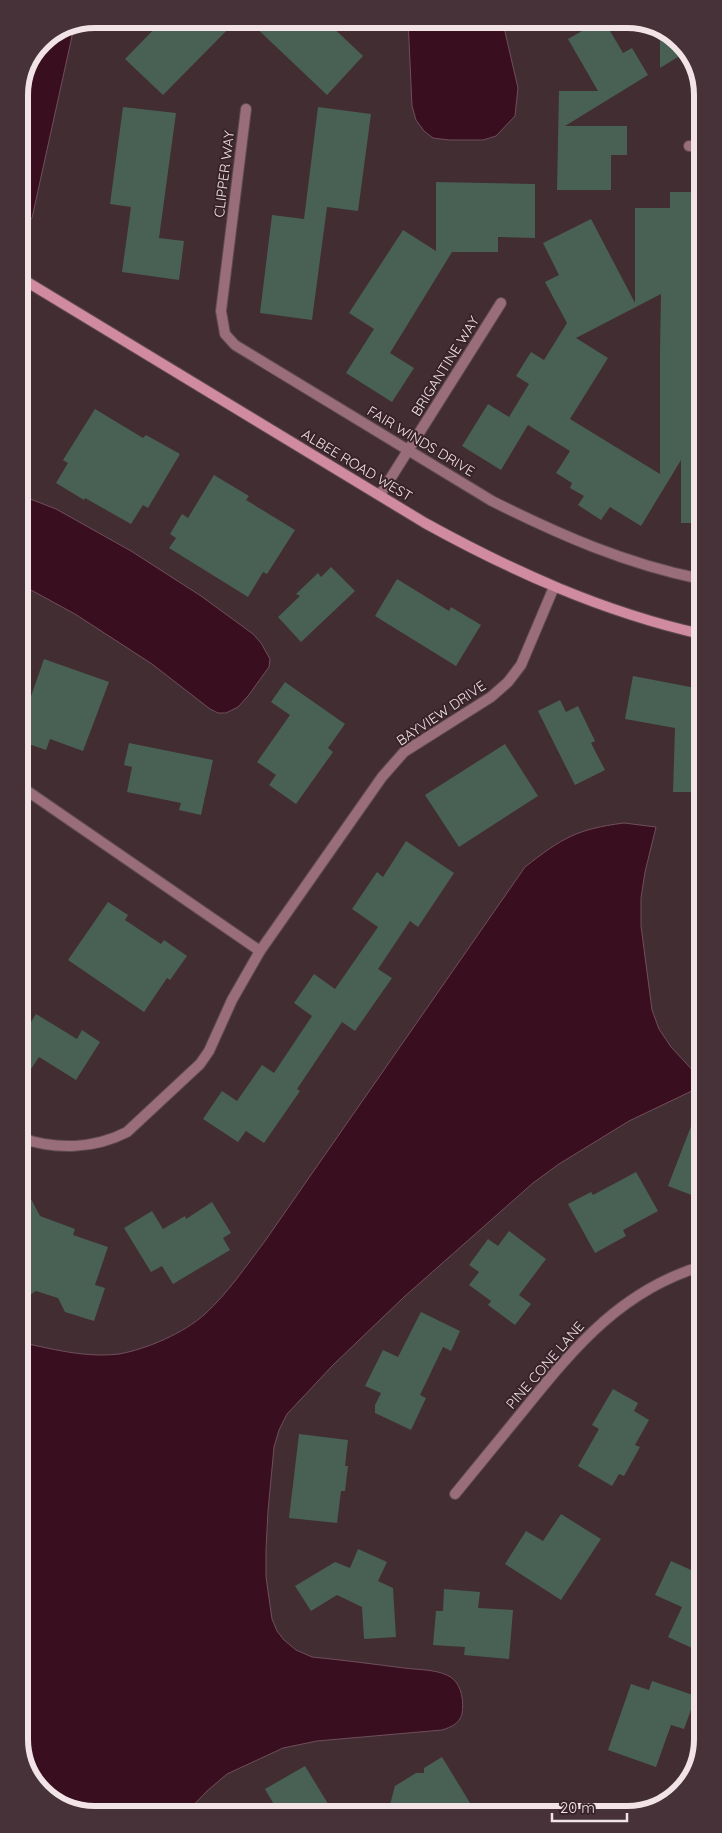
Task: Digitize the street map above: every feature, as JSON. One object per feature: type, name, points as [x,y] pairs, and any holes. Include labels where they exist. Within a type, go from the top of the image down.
[{"type":"street","name":"CLIPPER WAY","points":[[229,243],[246,109]]},
{"type":"street","points":[[689,146],[694,146]]},
{"type":"street","name":"FAIR WINDS DRIVE","points":[[229,243],[221,311],[225,334],[235,345],[492,501],[534,522],[623,559],[662,571],[694,578]]},
{"type":"street","name":"ALBEE ROAD WEST","points":[[28,281],[470,548],[554,587],[601,605],[694,632]]},
{"type":"street","name":"BRIGANTINE WAY","points":[[380,495],[501,303]]},
{"type":"street","name":"BAYVIEW DRIVE","points":[[28,1140],[52,1145],[77,1146],[103,1143],[127,1132],[200,1064],[209,1051],[232,1000],[260,951],[393,764],[404,752],[491,697],[508,682],[520,665],[554,587]]},
{"type":"street","points":[[28,792],[260,951]]},
{"type":"street","name":"PINE CONE LANE","points":[[455,1494],[563,1361],[591,1332],[617,1309],[646,1290],[678,1274],[694,1269]]},
{"type":"shaded area","points":[[408,28],[504,28],[518,88],[515,116],[496,136],[483,140],[433,138],[424,131],[416,120],[412,106]]},
{"type":"shaded area","points":[[73,32],[32,218],[28,223],[28,90],[30,77],[34,65],[50,44]]},
{"type":"shaded area","points":[[28,498],[56,509],[131,551],[201,596],[253,634],[261,643],[270,659],[269,667],[238,707],[226,713],[218,713],[210,709],[152,664],[75,614],[28,588]]},
{"type":"shaded area","points":[[624,823],[656,827],[641,898],[641,926],[652,1010],[659,1029],[671,1047],[694,1072],[694,1090],[629,1121],[559,1164],[533,1183],[404,1297],[333,1365],[287,1414],[279,1430],[274,1447],[268,1511],[266,1577],[272,1619],[277,1631],[296,1650],[312,1657],[429,1670],[447,1675],[455,1681],[462,1694],[461,1717],[454,1725],[442,1730],[317,1741],[283,1748],[227,1774],[193,1805],[90,1805],[73,1802],[61,1797],[47,1786],[34,1768],[29,1752],[28,1739],[28,1344],[74,1353],[92,1355],[119,1354],[130,1352],[176,1334],[205,1314],[229,1288],[265,1241],[525,867],[549,849],[571,836],[608,825]]},
{"type":"building","points":[[155,28],[229,28],[163,95],[125,59]]},
{"type":"building","points":[[256,28],[333,28],[363,56],[327,95]]},
{"type":"building","points":[[587,28],[608,28],[623,53],[632,48],[648,75],[565,126],[627,126],[627,155],[611,155],[611,190],[557,190],[559,91],[598,91],[568,39]]},
{"type":"building","points":[[660,36],[675,47],[681,55],[660,68]]},
{"type":"building","points":[[123,107],[176,113],[159,238],[184,241],[179,280],[122,272],[131,207],[110,204]]},
{"type":"building","points":[[318,107],[371,114],[358,211],[327,207],[312,320],[260,313],[272,215],[304,219]]},
{"type":"building","points":[[436,182],[535,184],[535,238],[498,237],[498,252],[452,252],[390,353],[414,368],[392,402],[346,373],[374,329],[349,313],[403,230],[436,251]]},
{"type":"building","points":[[670,192],[694,192],[694,523],[681,523],[681,460],[641,526],[610,507],[601,520],[578,505],[584,496],[570,488],[572,483],[556,473],[570,451],[528,425],[501,470],[462,446],[488,404],[509,417],[529,384],[516,376],[531,352],[544,360],[567,323],[545,282],[559,275],[543,243],[591,219],[635,303],[635,208],[670,208]],"holes":[[[661,294],[660,474],[570,419],[608,358],[576,338]]]},
{"type":"building","points":[[95,409],[143,438],[146,435],[180,454],[148,508],[143,505],[131,524],[56,483],[68,463],[63,460]]},
{"type":"building","points":[[214,475],[249,496],[246,500],[295,530],[267,574],[263,572],[248,597],[169,548],[176,538],[170,534],[182,514],[188,518]]},
{"type":"building","points":[[331,567],[355,591],[301,642],[278,617],[300,596],[296,594],[318,573],[321,577]]},
{"type":"building","points":[[397,579],[449,611],[451,607],[481,625],[456,666],[375,616]]},
{"type":"building","points":[[44,659],[109,682],[83,751],[50,739],[46,750],[28,744],[28,705]]},
{"type":"building","points":[[633,676],[694,688],[694,792],[673,792],[675,728],[625,719]]},
{"type":"building","points":[[285,682],[345,724],[328,748],[333,752],[296,804],[269,785],[276,775],[257,762],[290,715],[271,702]]},
{"type":"building","points":[[560,700],[566,712],[578,706],[595,741],[591,743],[605,770],[575,785],[538,711]]},
{"type":"building","points":[[129,743],[213,760],[201,815],[179,810],[181,803],[127,792],[132,767],[124,765]]},
{"type":"building","points":[[505,744],[538,796],[459,847],[425,795]]},
{"type":"building","points":[[406,841],[454,873],[418,927],[410,921],[378,969],[392,978],[355,1031],[342,1022],[297,1089],[300,1091],[264,1143],[246,1131],[238,1142],[203,1119],[222,1091],[237,1101],[262,1065],[274,1073],[312,1016],[294,1003],[314,974],[335,989],[378,927],[352,909],[377,872],[383,877]]},
{"type":"building","points":[[108,902],[128,915],[125,920],[161,944],[164,940],[187,956],[170,980],[167,978],[144,1012],[68,960]]},
{"type":"building","points":[[36,1014],[77,1039],[82,1030],[100,1042],[76,1080],[39,1057],[28,1074],[28,1027]]},
{"type":"building","points":[[694,1119],[694,1196],[668,1186]]},
{"type":"building","points":[[636,1172],[658,1211],[623,1230],[626,1236],[595,1253],[568,1204],[591,1192],[593,1195]]},
{"type":"building","points":[[28,1193],[40,1216],[75,1229],[73,1235],[108,1247],[95,1285],[105,1288],[94,1321],[65,1312],[58,1298],[36,1291],[28,1296]]},
{"type":"building","points":[[212,1202],[231,1233],[223,1238],[230,1250],[173,1284],[162,1266],[151,1272],[124,1228],[152,1211],[163,1229],[185,1216],[186,1219]]},
{"type":"building","points":[[509,1231],[546,1259],[519,1295],[531,1304],[515,1325],[488,1305],[491,1301],[469,1285],[479,1272],[469,1265],[488,1239],[498,1246]]},
{"type":"building","points":[[421,1312],[460,1331],[451,1351],[443,1347],[420,1395],[426,1398],[411,1430],[375,1413],[375,1405],[381,1393],[365,1386],[383,1350],[398,1357]]},
{"type":"building","points":[[613,1389],[638,1403],[634,1411],[649,1420],[635,1445],[640,1447],[624,1476],[619,1474],[612,1486],[578,1466],[599,1429],[592,1425]]},
{"type":"building","points":[[299,1434],[348,1440],[345,1466],[348,1466],[345,1491],[341,1491],[337,1523],[289,1518]]},
{"type":"building","points":[[561,1514],[601,1539],[561,1600],[505,1564],[526,1531],[543,1541]]},
{"type":"building","points":[[358,1549],[387,1562],[378,1581],[393,1588],[396,1637],[364,1639],[362,1607],[337,1595],[311,1611],[295,1586],[335,1562],[350,1568]]},
{"type":"building","points":[[671,1561],[694,1571],[694,1649],[668,1637],[682,1607],[655,1595]]},
{"type":"building","points":[[444,1589],[480,1592],[478,1608],[513,1610],[509,1659],[464,1655],[465,1647],[433,1645],[436,1611],[443,1611]]},
{"type":"building","points":[[652,1681],[694,1695],[694,1702],[684,1729],[671,1725],[656,1767],[608,1750],[631,1684],[649,1690]]},
{"type":"building","points":[[442,1757],[470,1803],[466,1806],[390,1806],[395,1786],[416,1773],[424,1773],[424,1768]]},
{"type":"building","points":[[305,1766],[329,1805],[275,1805],[265,1789]]}]
